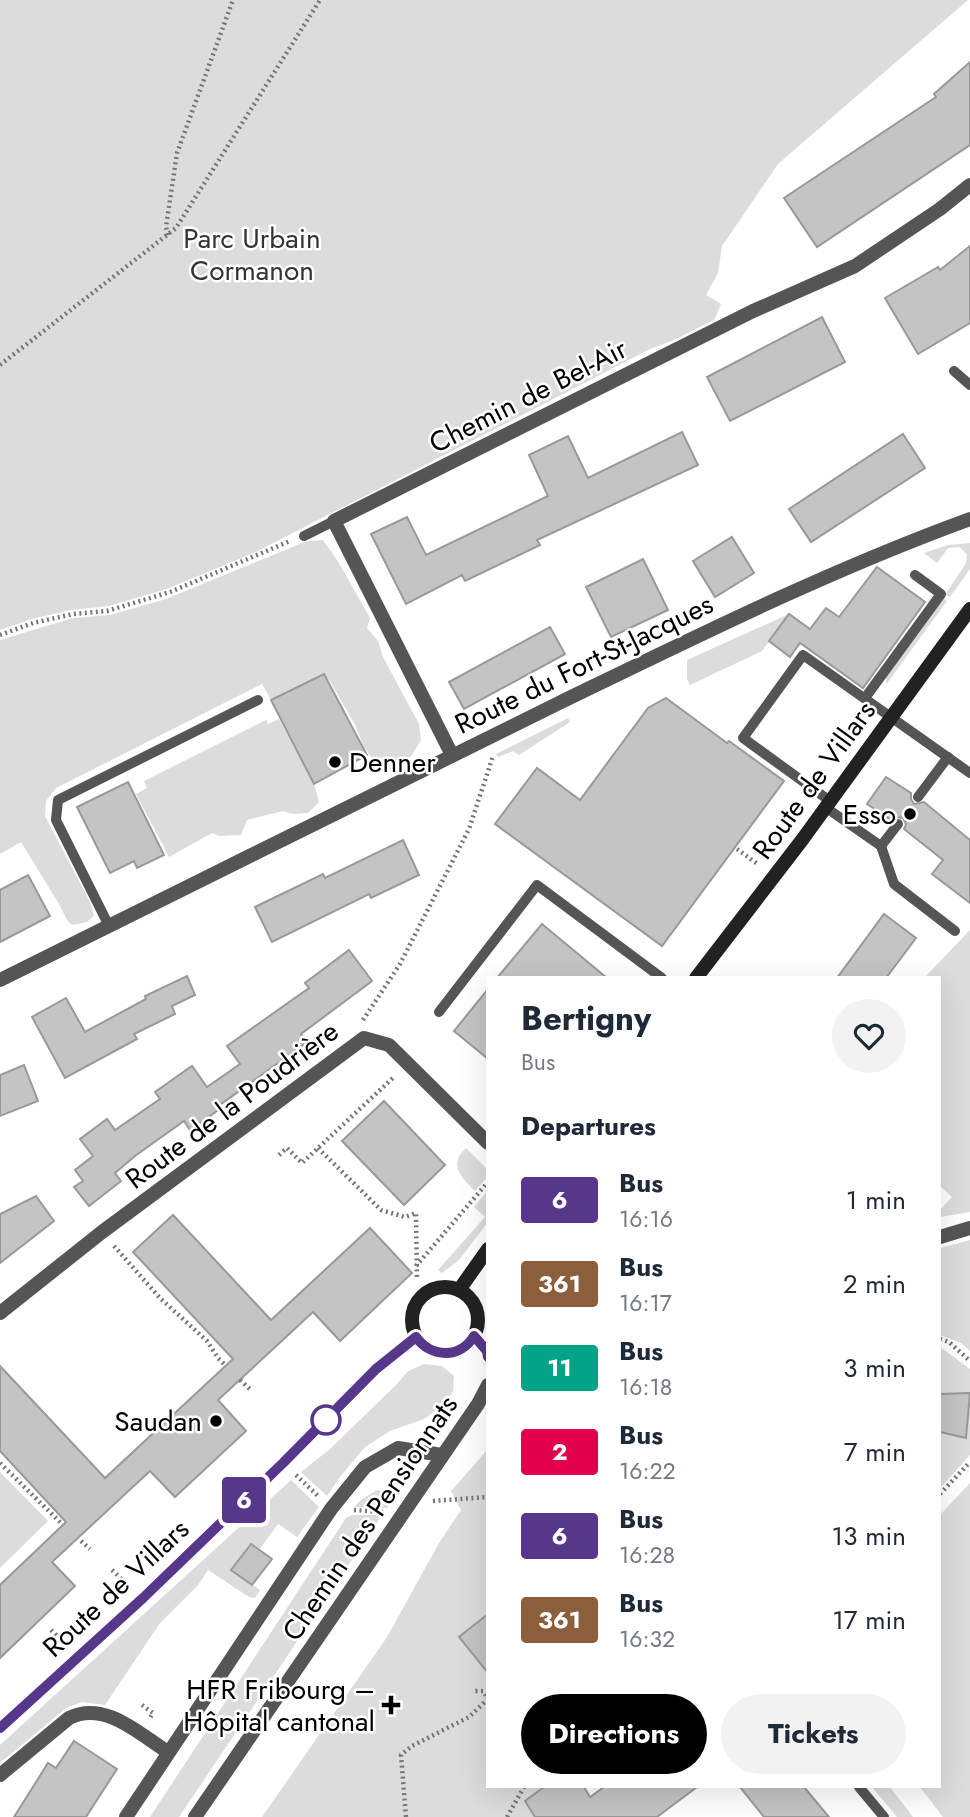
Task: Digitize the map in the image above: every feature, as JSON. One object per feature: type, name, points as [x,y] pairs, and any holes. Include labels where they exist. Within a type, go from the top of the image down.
[{"type":"main road","name":"Route de Villars","points":[[698,976],[828,804],[970,609]]},
{"type":"main road","points":[[459,1290],[486,1252]]},
{"type":"main road","points":[[436,1288],[459,1290],[470,1298],[477,1311],[478,1325],[474,1336],[461,1350],[447,1353],[430,1350],[416,1337],[411,1322],[412,1313],[423,1295],[436,1288]]},
{"type":"main road","name":"Route de Villars","points":[[0,1728],[143,1598],[293,1454],[376,1369],[416,1337]]},
{"type":"street","name":"Chemin de Bel-Air","points":[[334,521],[753,311],[855,265],[970,186]]},
{"type":"street","name":"Route du Fort-St-Jacques","points":[[0,980],[710,630],[885,551],[970,519]]},
{"type":"street","points":[[334,521],[452,755]]},
{"type":"street","name":"Route de la Poudrière","points":[[0,1313],[102,1232],[364,1038],[389,1045],[486,1141]]},
{"type":"street","points":[[941,1237],[970,1228]]},
{"type":"street","points":[[474,1336],[486,1350]]},
{"type":"street","name":"Chemin des Pensionnats","points":[[195,1817],[486,1389]]},
{"type":"street","points":[[126,1817],[331,1508],[365,1467],[398,1448],[442,1455]]},
{"type":"street","points":[[0,1775],[69,1718],[83,1713],[99,1713],[115,1718],[169,1752]]},
{"type":"lane","points":[[954,370],[970,385]]},
{"type":"lane","points":[[304,536],[334,521]]},
{"type":"lane","points":[[865,698],[941,594],[915,575]]},
{"type":"lane","points":[[955,931],[894,884],[881,846],[743,738],[806,650],[865,698],[970,773]]},
{"type":"lane","points":[[109,926],[56,820],[58,800],[258,700]]},
{"type":"lane","points":[[918,797],[948,757]]},
{"type":"lane","points":[[881,846],[898,824]]},
{"type":"lane","points":[[439,1012],[537,885],[659,976]]},
{"type":"lane","points":[[860,1788],[884,1817]]},
{"type":"path","points":[[168,235],[166,227],[177,153],[233,0]]},
{"type":"path","points":[[0,365],[168,235],[186,215],[197,192],[320,0]]},
{"type":"path","points":[[0,635],[73,614],[107,611],[170,592],[304,536]]},
{"type":"path","points":[[364,1038],[363,1018],[400,964],[469,829],[482,793],[492,752]]},
{"type":"path","points":[[737,849],[759,865]]},
{"type":"path","points":[[279,1155],[287,1148],[302,1163],[408,1063]]},
{"type":"path","points":[[318,1148],[381,1210],[405,1217],[416,1213],[416,1279]]},
{"type":"path","points":[[416,1266],[486,1184]]},
{"type":"path","points":[[102,1232],[160,1298],[208,1341],[226,1366]]},
{"type":"path","points":[[941,1339],[949,1342],[970,1361]]},
{"type":"path","points":[[240,1380],[251,1390]]},
{"type":"path","points":[[941,1493],[970,1462]]},
{"type":"path","points":[[0,1463],[62,1524]]},
{"type":"path","points":[[296,1475],[320,1498]]},
{"type":"path","points":[[431,1501],[486,1497]]},
{"type":"path","points":[[347,1510],[388,1512]]},
{"type":"path","points":[[80,1541],[90,1549]]},
{"type":"path","points":[[112,1570],[130,1586]]},
{"type":"path","points":[[51,1630],[66,1646]]},
{"type":"path","points":[[473,1691],[483,1691],[486,1696]]},
{"type":"path","points":[[406,1817],[401,1755],[412,1746],[469,1717],[486,1701]]},
{"type":"path","points":[[142,1705],[153,1713],[149,1718],[152,1720]]},
{"type":"path","points":[[507,1817],[523,1788]]},
{"type":"green space","name":"Parc Urbain Cormanon","points":[[0,0],[968,0],[778,164],[722,246],[718,273],[706,295],[721,304],[714,320],[650,349],[256,552],[167,589],[109,606],[71,610],[32,619],[0,630]]},
{"type":"green space","points":[[323,540],[370,618],[367,628],[378,641],[383,657],[419,724],[421,740],[412,755],[390,771],[375,763],[330,681],[323,674],[271,700],[262,684],[56,788],[46,801],[45,816],[90,902],[94,916],[87,922],[72,925],[21,842],[0,854],[0,640],[73,618],[110,615],[166,599],[307,541]]},
{"type":"green space","points":[[970,543],[970,569],[950,597],[945,595],[966,563],[967,554],[959,547],[948,548],[937,563],[924,553],[948,545]]},
{"type":"green space","points":[[943,598],[947,601],[886,685],[886,677]]},
{"type":"green space","points":[[789,614],[762,651],[690,685],[687,679],[687,660]]},
{"type":"green space","points":[[568,718],[570,722],[519,755],[513,751],[498,757],[496,754]]},
{"type":"green space","points":[[279,719],[314,784],[319,802],[308,813],[293,814],[283,811],[247,820],[241,835],[219,836],[212,833],[169,857],[136,794],[147,788],[144,781],[266,720],[268,724]]},
{"type":"green space","points":[[970,930],[970,1212],[941,1217],[941,1209],[952,1197],[941,1187],[941,976],[926,976]]},
{"type":"green space","points":[[466,1148],[486,1168],[486,1178],[475,1191],[458,1171],[461,1154]]},
{"type":"green space","points":[[486,1192],[486,1225],[459,1260],[442,1273],[438,1270],[485,1217],[474,1207]]},
{"type":"green space","points":[[970,1240],[970,1351],[961,1343],[941,1335],[941,1248]]},
{"type":"green space","points":[[941,1348],[970,1369],[970,1455],[941,1487]]},
{"type":"green space","points":[[424,1364],[442,1366],[454,1376],[453,1392],[441,1407],[424,1419],[390,1431],[365,1447],[327,1496],[301,1472],[330,1449],[408,1371]]},
{"type":"green space","name":"HFR Fribourg – Hôpital cantonal","points":[[486,1451],[486,1788],[543,1788],[525,1801],[535,1817],[262,1817],[387,1637],[439,1543],[461,1510],[451,1491]]},
{"type":"green space","points":[[0,1472],[48,1521],[0,1568]]},
{"type":"green space","points":[[291,1480],[319,1507],[297,1537],[278,1524],[259,1550],[251,1544],[232,1570],[260,1590],[255,1598],[249,1597],[208,1570],[198,1585],[160,1623],[105,1705],[82,1702],[66,1708],[0,1763],[0,1745]]},
{"type":"green space","points":[[970,1483],[970,1817],[943,1817],[921,1788],[941,1788],[941,1514]]},
{"type":"green space","points":[[377,1490],[387,1496],[387,1508],[354,1507],[362,1499]]},
{"type":"green space","points":[[352,1515],[382,1515],[179,1817],[150,1817],[346,1518]]},
{"type":"green space","points":[[873,1788],[891,1788],[913,1817],[897,1817]]},
{"type":"building","points":[[970,62],[970,145],[817,247],[784,198],[936,97],[934,94]]},
{"type":"building","points":[[970,246],[970,323],[918,354],[885,298],[938,267],[940,270]]},
{"type":"building","points":[[822,317],[845,362],[730,421],[707,377]]},
{"type":"building","points":[[682,432],[698,465],[537,540],[540,545],[465,581],[462,575],[406,604],[371,534],[407,517],[426,555],[548,496],[529,455],[568,436],[588,478]]},
{"type":"building","points":[[903,434],[925,468],[811,542],[789,509]]},
{"type":"building","points":[[732,537],[754,573],[715,597],[693,561]]},
{"type":"building","points":[[643,559],[668,610],[611,637],[586,587]]},
{"type":"building","points":[[877,567],[925,602],[863,688],[800,643],[790,657],[769,641],[789,614],[810,629],[826,608],[839,617]]},
{"type":"building","points":[[550,627],[565,654],[464,709],[449,682]]},
{"type":"building","points":[[324,674],[367,755],[314,784],[271,700]]},
{"type":"building","points":[[666,698],[784,781],[662,946],[495,824],[537,768],[580,800],[648,708]]},
{"type":"building","name":"Esso","points":[[886,777],[911,793],[914,804],[924,802],[970,840],[970,903],[932,874],[943,860],[904,829],[906,824],[903,818],[896,817],[891,820],[867,804]]},
{"type":"building","points":[[128,782],[164,855],[137,868],[134,861],[110,873],[77,807]]},
{"type":"building","points":[[403,840],[419,875],[371,898],[369,894],[272,942],[255,907],[323,874],[325,878]]},
{"type":"building","points":[[28,875],[50,916],[0,942],[0,890]]},
{"type":"building","points":[[884,914],[916,938],[888,976],[838,976]]},
{"type":"building","points":[[542,924],[605,976],[499,976]]},
{"type":"building","points":[[349,950],[372,981],[301,1034],[307,1042],[220,1105],[221,1108],[190,1130],[184,1121],[135,1156],[115,1173],[121,1181],[89,1206],[74,1187],[83,1181],[75,1170],[93,1156],[80,1139],[107,1119],[115,1130],[160,1099],[155,1092],[192,1066],[207,1087],[240,1064],[227,1046],[309,988],[305,983]]},
{"type":"building","points":[[187,976],[195,995],[172,1006],[175,1014],[134,1034],[137,1039],[65,1078],[32,1017],[66,998],[85,1032],[146,999],[145,996]]},
{"type":"building","points":[[486,991],[486,1057],[454,1031]]},
{"type":"building","points":[[24,1065],[38,1101],[0,1116],[0,1075]]},
{"type":"building","points":[[384,1101],[445,1165],[404,1205],[342,1141]]},
{"type":"building","points":[[36,1196],[54,1221],[0,1263],[0,1214]]},
{"type":"building","points":[[173,1215],[271,1320],[370,1228],[412,1273],[340,1341],[313,1312],[218,1400],[246,1431],[175,1497],[150,1471],[52,1562],[75,1586],[0,1658],[0,1585],[66,1522],[0,1451],[0,1366],[105,1478],[233,1359],[133,1252]]},
{"type":"building","points":[[970,1393],[966,1438],[941,1432],[941,1394]]},
{"type":"building","points":[[251,1544],[272,1559],[252,1585],[231,1570]]},
{"type":"building","points":[[486,1616],[486,1671],[459,1637]]},
{"type":"building","points":[[74,1741],[117,1769],[86,1817],[14,1817],[48,1763],[56,1768]]},
{"type":"building","points":[[543,1788],[585,1788],[590,1797],[603,1788],[696,1788],[657,1817],[535,1817],[525,1801]]},
{"type":"building","points":[[741,1788],[805,1788],[829,1817],[764,1817]]},
{"type":"bus line","name":"6","points":[[0,1728],[143,1598],[376,1369],[416,1337],[430,1350],[452,1353],[461,1350],[474,1336],[486,1350]]},
{"type":"place","name":"Denner","points":[[335,762]]},
{"type":"place","name":"Esso","points":[[910,814]]},
{"type":"place","name":"Saudan","points":[[216,1421]]},
{"type":"place","name":"HFR Fribourg – Hôpital cantonal","points":[[391,1705]]}]
